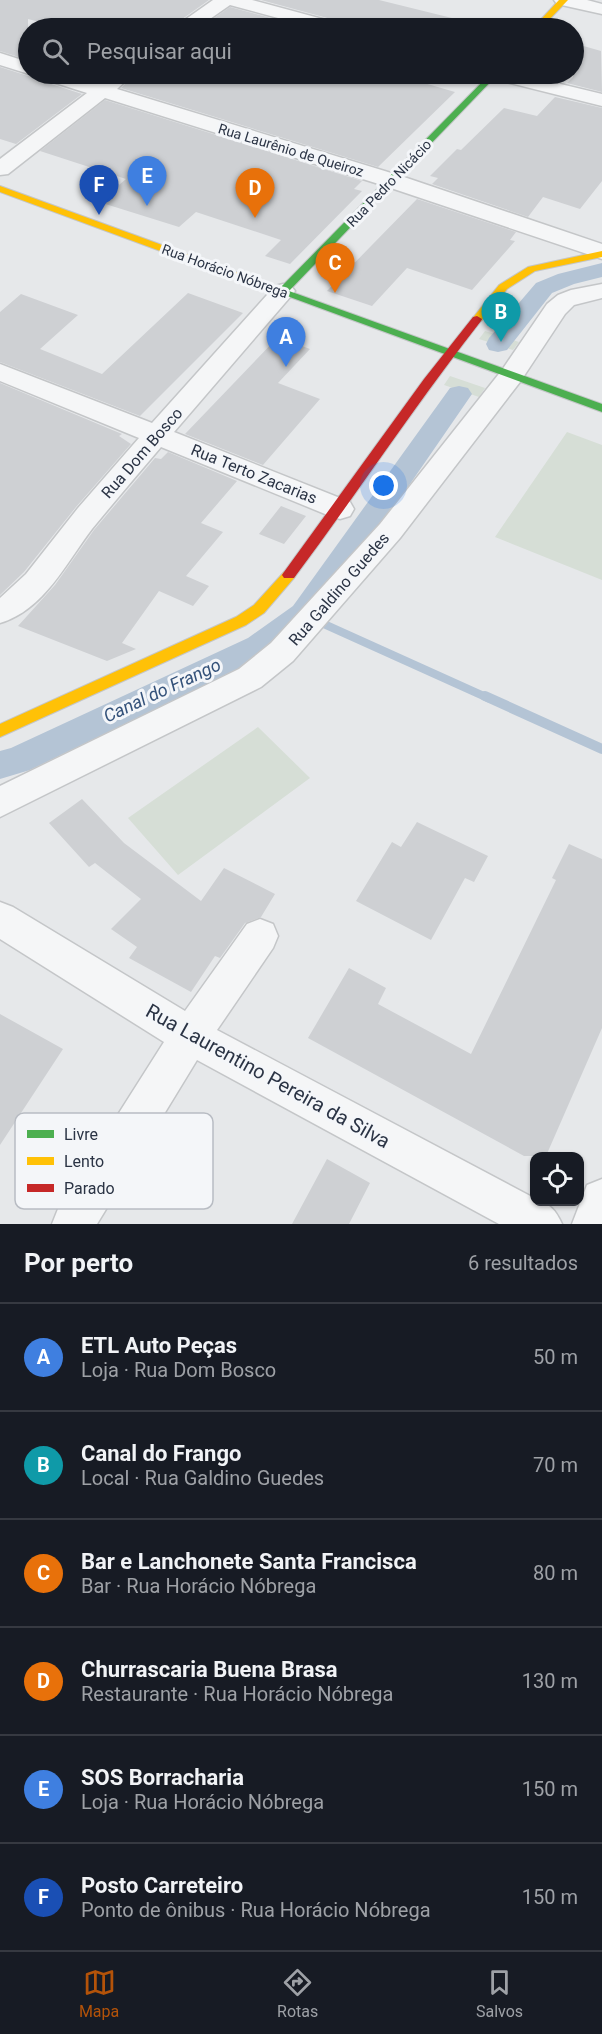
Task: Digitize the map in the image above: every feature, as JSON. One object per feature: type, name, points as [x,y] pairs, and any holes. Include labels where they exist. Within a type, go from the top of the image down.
[{"type":"main road","points":[[547,18],[564,0]]},
{"type":"main road","name":"Rua Pedro Nicácio","points":[[283,291],[486,84]]},
{"type":"main road","name":"Rua Horácio Nóbrega","points":[[0,189],[602,408]]},
{"type":"main road","points":[[0,731],[241,621],[259,609],[275,593],[340,509],[449,353],[478,316],[515,277],[541,266],[602,253]]},
{"type":"street","points":[[200,18],[225,0]]},
{"type":"street","points":[[231,0],[297,18]]},
{"type":"street","points":[[564,0],[602,9]]},
{"type":"street","points":[[0,59],[18,65]]},
{"type":"street","name":"Rua Laurênio de Queiroz","points":[[81,84],[393,181],[602,253]]},
{"type":"street","points":[[0,169],[110,84]]},
{"type":"street","points":[[537,84],[602,100]]},
{"type":"street","name":"Rua Dom Bosco","points":[[0,612],[8,609],[34,584],[87,516],[283,291]]},
{"type":"street","name":"Rua Galdino Guedes","points":[[0,802],[250,678],[282,652],[322,610],[390,531],[511,376],[556,309],[566,300],[602,291]]},
{"type":"street","name":"Rua Terto Zacarias","points":[[0,372],[159,434],[340,509]]},
{"type":"street","name":"Rua Laurentino Pereira da Silva","points":[[0,919],[190,1036],[541,1224]]},
{"type":"street","points":[[142,1113],[190,1036],[260,936]]},
{"type":"street","points":[[592,1224],[602,1200]]},
{"type":"street","points":[[73,1224],[82,1209]]},
{"type":"shaded area","points":[[485,331],[519,342],[513,350],[479,339]]},
{"type":"shaded area","points":[[450,376],[485,388],[479,397],[444,385]]},
{"type":"shaded area","points":[[567,432],[602,445],[602,580],[495,537]]},
{"type":"shaded area","points":[[258,727],[310,778],[178,875],[128,818]]},
{"type":"building","points":[[0,0],[209,0],[184,18],[18,18],[18,57],[0,51]]},
{"type":"building","points":[[261,0],[379,0],[452,18],[327,18]]},
{"type":"building","points":[[230,7],[271,18],[214,18]]},
{"type":"building","points":[[584,46],[601,51],[602,92],[571,84],[584,84]]},
{"type":"building","points":[[0,67],[18,73],[18,84],[51,84],[82,94],[16,144],[0,139]]},
{"type":"building","points":[[125,84],[427,84],[455,92],[378,167],[121,88]]},
{"type":"building","points":[[555,97],[602,108],[602,181],[580,209],[543,197],[528,217],[432,184],[438,178],[430,176],[457,149],[461,150],[504,108],[537,116]]},
{"type":"building","points":[[105,100],[362,181],[354,189],[362,191],[290,264],[265,256],[281,240],[196,212],[179,227],[99,202],[126,179],[40,151]]},
{"type":"building","points":[[417,199],[516,232],[510,240],[515,241],[472,290],[407,268],[372,306],[327,291]]},
{"type":"building","points":[[188,293],[243,313],[140,416],[0,362],[0,312],[21,294],[78,315],[40,349],[102,374]]},
{"type":"building","points":[[278,337],[310,349],[278,383],[320,399],[263,465],[185,434]]},
{"type":"building","points":[[0,383],[122,434],[119,436],[131,444],[24,572],[0,595]]},
{"type":"building","points":[[168,452],[237,481],[201,523],[223,532],[186,576],[209,586],[193,606],[159,591],[122,643],[136,649],[107,661],[18,626],[55,585],[94,530],[155,458],[161,459]]},
{"type":"building","points":[[281,506],[306,516],[284,544],[259,534]]},
{"type":"building","points":[[82,799],[124,843],[201,901],[224,868],[275,894],[261,917],[245,923],[220,958],[215,956],[191,992],[129,958],[137,947],[111,929],[141,899],[95,863],[89,867],[49,823]]},
{"type":"building","points":[[417,822],[488,856],[474,882],[465,878],[431,940],[356,901],[392,842],[401,847]]},
{"type":"building","points":[[569,844],[602,859],[602,1028],[548,1152],[530,1152],[530,1156],[524,1156],[308,1038],[349,968],[386,988],[378,1004],[471,1054],[556,880],[552,878]]},
{"type":"building","points":[[0,1014],[63,1049],[21,1113],[15,1113],[15,1122],[0,1145]]},
{"type":"building","points":[[327,1159],[370,1183],[349,1224],[292,1224]]},
{"type":"waterway","name":"Canal do Frango","points":[[498,344],[544,288],[566,279],[602,270]]},
{"type":"waterway","name":"Canal do Frango","points":[[0,765],[18,760],[259,646],[304,614],[459,394]]},
{"type":"waterway","points":[[315,620],[488,698]]},
{"type":"waterway","points":[[485,696],[602,749]]},
{"type":"traffic: fast","points":[[283,291],[484,84]]},
{"type":"traffic: fast","points":[[265,286],[602,408]]},
{"type":"traffic: slow","points":[[547,18],[564,0]]},
{"type":"traffic: slow","points":[[0,189],[265,286]]},
{"type":"traffic: slow","points":[[477,319],[503,287],[532,269],[602,254]]},
{"type":"traffic: slow","points":[[0,731],[241,621],[259,609],[289,575]]},
{"type":"traffic: jam","points":[[289,575],[428,381],[477,319]]},
{"type":"place","name":"SOS Borracharia","points":[[147,206]]},
{"type":"place","name":"Posto Carreteiro","points":[[99,215]]},
{"type":"place","name":"Churrascaria Buena Brasa","points":[[255,218]]},
{"type":"place","name":"Bar e Lanchonete Santa Francisca","points":[[335,293]]},
{"type":"place","name":"Canal do Frango","points":[[501,342]]},
{"type":"place","name":"ETL Auto Peças","points":[[286,367]]}]
